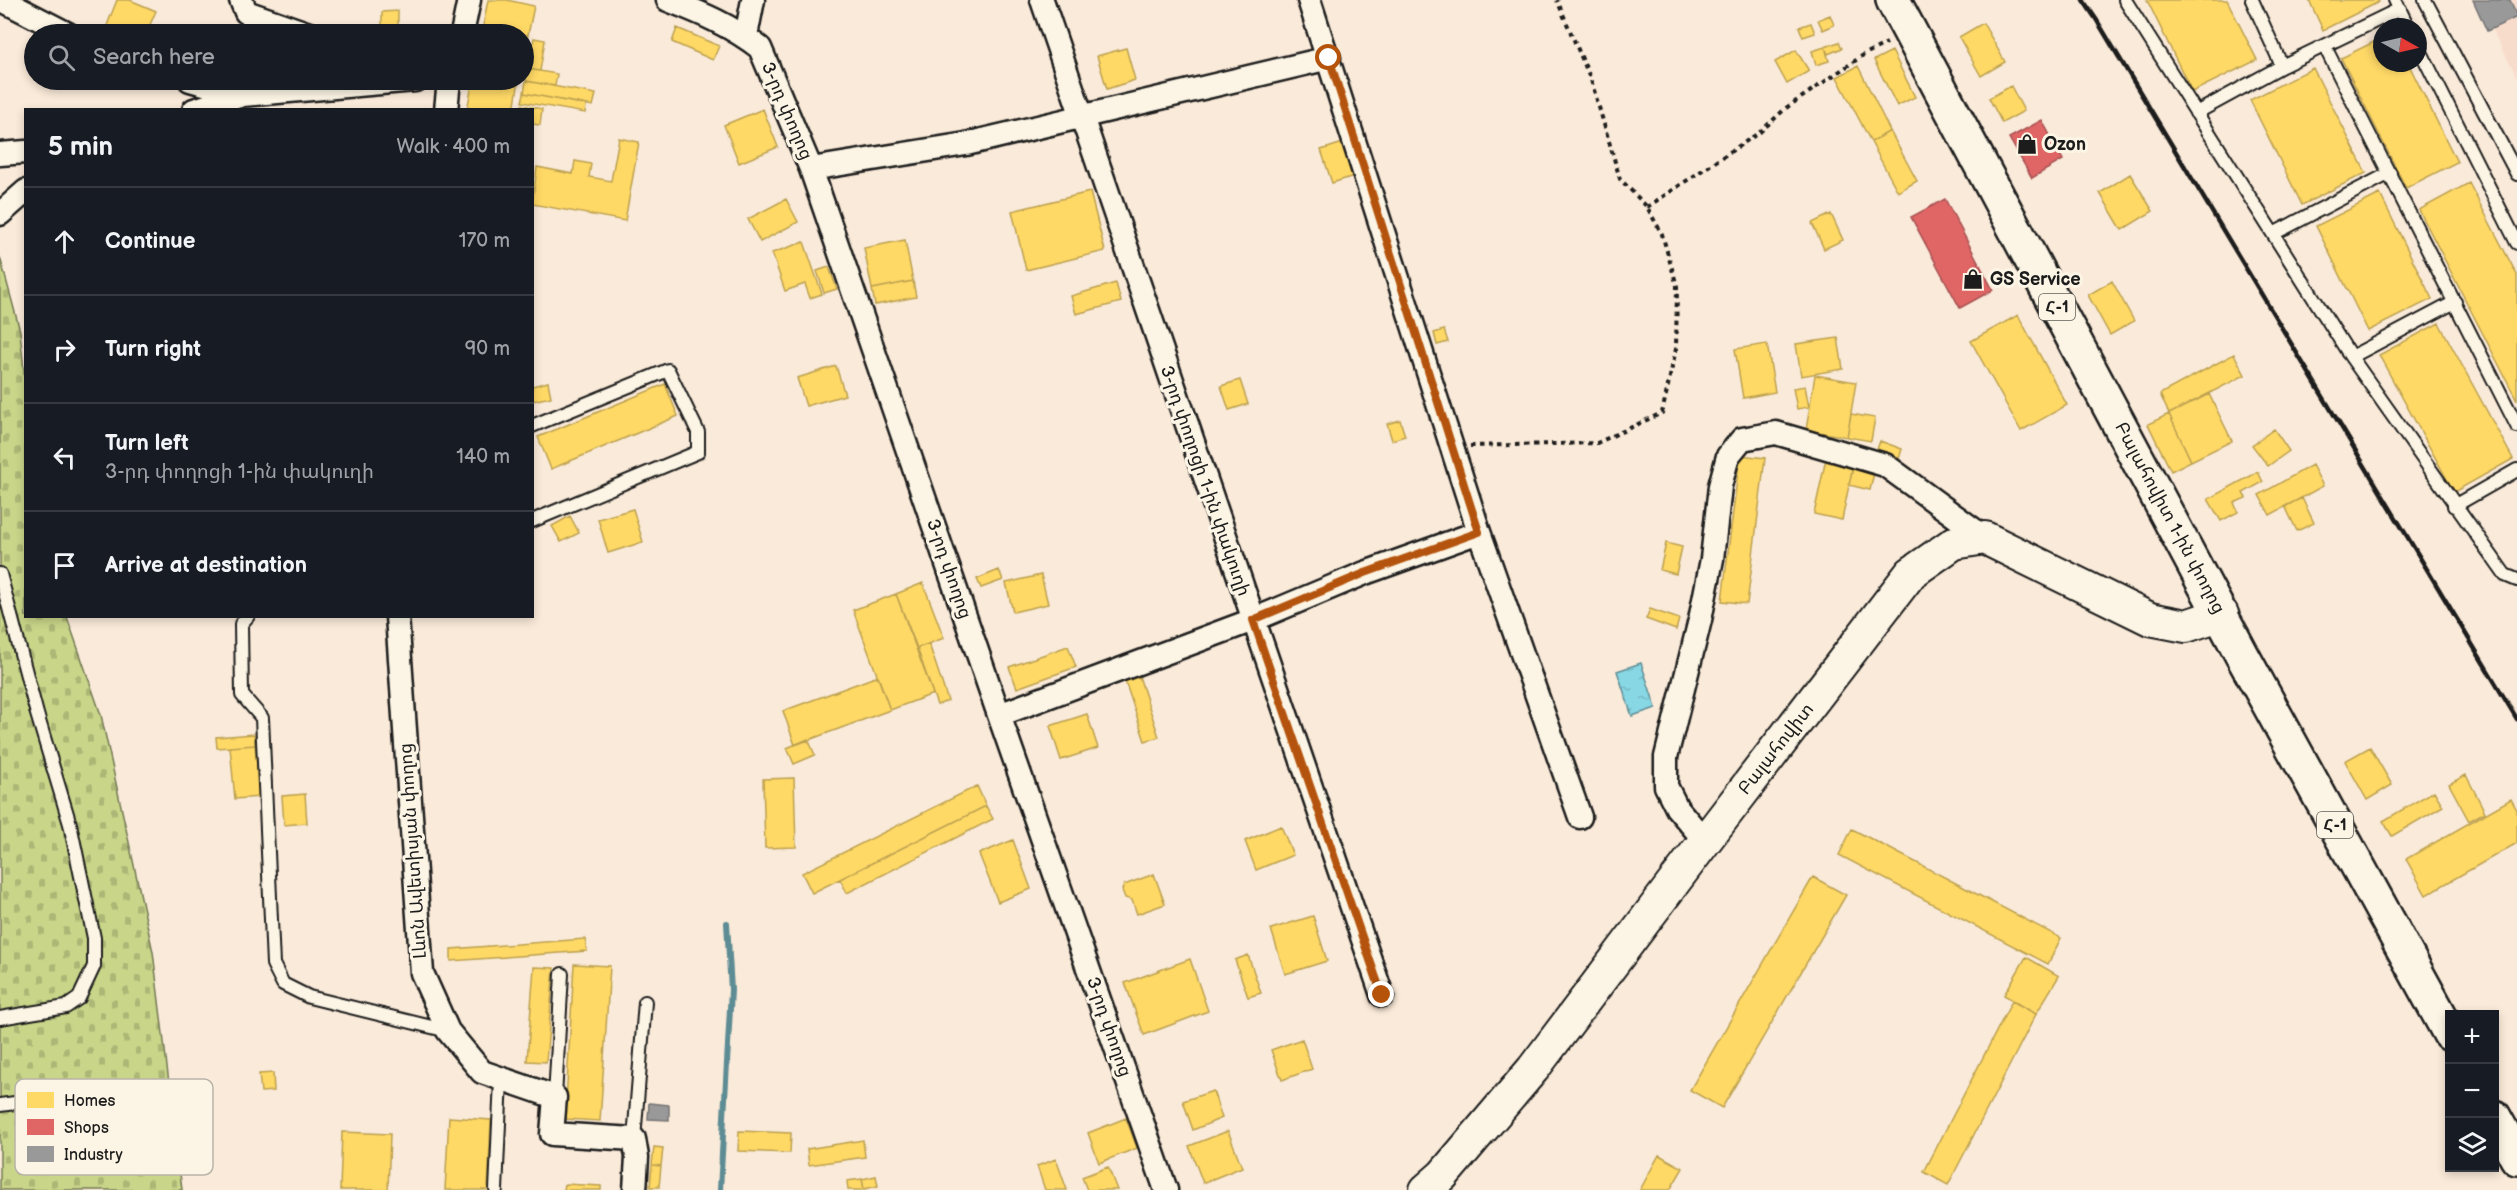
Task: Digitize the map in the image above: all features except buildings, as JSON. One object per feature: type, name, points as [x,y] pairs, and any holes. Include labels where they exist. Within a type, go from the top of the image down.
[{"type":"main road","name":"Բալահովիտ 1-ին փողոց","points":[[1893,0],[2222,615],[2445,1025]]},
{"type":"main road","points":[[2495,1118],[2517,1158]]},
{"type":"street","points":[[2,0],[49,24]]},
{"type":"street","points":[[241,0],[246,12],[280,24]]},
{"type":"street","points":[[464,24],[469,0]]},
{"type":"street","name":"3-րդ փողոց","points":[[668,0],[717,20],[746,36],[760,48],[812,169],[999,715],[1166,1190]]},
{"type":"street","points":[[746,36],[753,0]]},
{"type":"street","name":"3-րդ փողոցի 1-ին փակուղի","points":[[1042,0],[1382,995]]},
{"type":"street","points":[[1309,0],[1479,532],[1580,817]]},
{"type":"street","points":[[812,169],[966,144],[1329,58]]},
{"type":"street","points":[[228,90],[243,94]]},
{"type":"street","points":[[200,108],[243,94],[292,90]]},
{"type":"street","points":[[446,108],[449,90]]},
{"type":"street","points":[[0,154],[24,152]]},
{"type":"street","points":[[0,214],[24,193]]},
{"type":"street","points":[[1705,841],[1677,808],[1666,786],[1666,757],[1712,560],[1720,486],[1728,456],[1742,439],[1776,433],[1886,465],[1985,538],[2150,619],[2186,626],[2222,615]]},
{"type":"street","points":[[999,715],[1253,620],[1365,573],[1479,532]]},
{"type":"street","name":"Բալահովիտ","points":[[1426,1190],[1443,1175],[1533,1069],[1911,573],[1954,543],[1985,538]]},
{"type":"street","name":"Լևոն Ավետիսյան փողոց","points":[[397,618],[422,973],[448,1031],[482,1072],[555,1096]]},
{"type":"street","points":[[555,1096],[552,1134],[634,1139],[637,1157],[635,1190]]},
{"type":"lane","points":[[2125,0],[2351,357],[2454,506],[2505,575],[2517,580]]},
{"type":"lane","points":[[2252,0],[2282,66]]},
{"type":"lane","points":[[2425,0],[2517,174]]},
{"type":"lane","points":[[2196,113],[2282,66],[2325,47],[2397,5]]},
{"type":"lane","points":[[2325,47],[2517,426]]},
{"type":"lane","points":[[2427,64],[2517,243]]},
{"type":"lane","points":[[2273,234],[2390,173]]},
{"type":"lane","points":[[2351,357],[2455,302]]},
{"type":"lane","points":[[534,425],[668,370],[698,432],[698,452],[534,520]]},
{"type":"lane","points":[[2454,506],[2517,470]]},
{"type":"lane","points":[[0,574],[37,714],[70,824],[94,938],[94,966],[80,998],[66,1007],[0,1018]]},
{"type":"lane","points":[[246,618],[241,624],[242,695],[262,718],[273,964],[284,984],[309,997],[448,1031]]},
{"type":"lane","points":[[555,1096],[562,974]]},
{"type":"lane","points":[[634,1139],[645,1002]]},
{"type":"lane","points":[[496,1190],[501,1079]]},
{"type":"lane","points":[[0,1105],[15,1103]]},
{"type":"path","points":[[1452,446],[1597,443],[1662,413],[1676,349],[1677,286],[1662,234],[1647,207],[1620,180],[1591,80],[1557,0]]},
{"type":"path","points":[[1647,207],[1760,132],[1786,108],[1865,54],[1910,32]]},
{"type":"shaded area","points":[[2476,0],[2517,0],[2517,77]]},
{"type":"green space","points":[[0,257],[20,331],[24,371],[24,618],[67,618],[101,715],[153,952],[168,1079],[15,1079],[15,1175],[180,1175],[182,1190],[0,1190]]},
{"type":"water","points":[[1641,663],[1656,708],[1632,716],[1617,671]]},
{"type":"waterway","points":[[720,1190],[731,990],[727,923]]},
{"type":"railway","points":[[2083,0],[2517,719]]},
{"type":"place","name":"Ozon","points":[[2027,144]]},
{"type":"place","name":"GS Service","points":[[1973,279]]},
{"type":"route","points":[[1329,58],[1479,532],[1365,573],[1253,620],[1382,995]]}]
